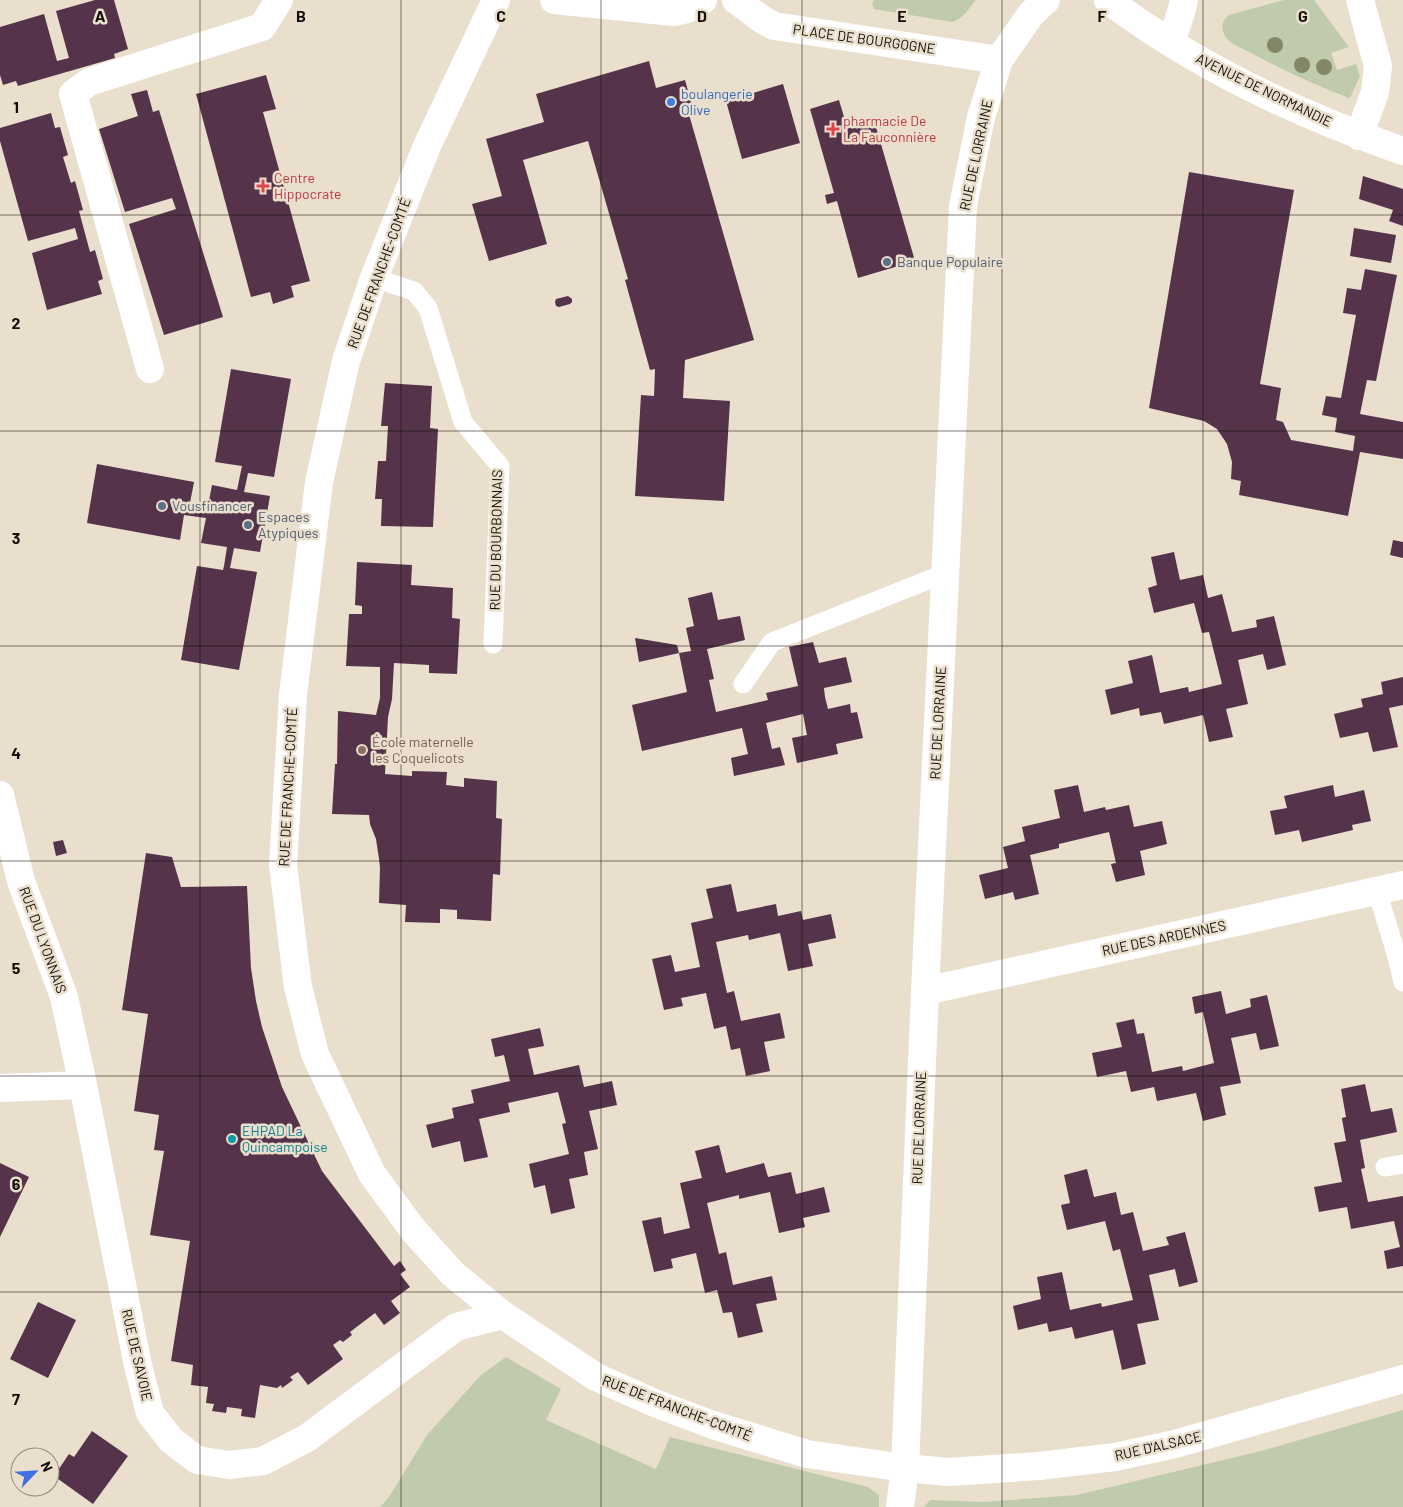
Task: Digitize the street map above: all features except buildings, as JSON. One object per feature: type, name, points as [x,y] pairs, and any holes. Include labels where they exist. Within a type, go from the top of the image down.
[{"type":"street","points":[[150,369],[73,94],[89,82],[262,27],[279,0]]},
{"type":"street","name":"RUE DE FRANCHE-COMTÉ","points":[[496,0],[427,146],[374,278],[346,361],[319,482],[295,673],[283,865],[298,986],[315,1054],[372,1174],[414,1231],[453,1274],[503,1315],[596,1377],[657,1404],[713,1425],[807,1454],[905,1468]]},
{"type":"street","points":[[554,0],[674,12],[687,9],[703,0]]},
{"type":"street","name":"PLACE DE BOURGOGNE","points":[[736,0],[774,26],[999,60]]},
{"type":"street","name":"RUE DE LORRAINE","points":[[900,1507],[905,1468],[925,990],[963,206],[981,117],[999,60],[1031,14],[1046,0]]},
{"type":"street","name":"AVENUE DE NORMANDIE","points":[[1108,0],[1171,43],[1225,74],[1286,104],[1359,136],[1403,151]]},
{"type":"street","points":[[1171,43],[1184,0]]},
{"type":"street","points":[[1359,136],[1375,92],[1378,66],[1360,0]]},
{"type":"street","name":"RUE DU LYONNAIS","points":[[0,795],[21,881],[64,997],[83,1085]]},
{"type":"street","name":"RUE DES ARDENNES","points":[[925,990],[1390,888]]},
{"type":"street","points":[[0,1088],[83,1085]]},
{"type":"street","name":"RUE DE SAVOIE","points":[[83,1085],[137,1361],[150,1413],[171,1440],[197,1460],[229,1465],[263,1461],[307,1438],[456,1327],[503,1315]]},
{"type":"street","name":"RUE D'ALSACE","points":[[905,1468],[949,1472],[1039,1466],[1115,1457],[1175,1444],[1403,1379]]},
{"type":"lane","name":"RUE DU BOURBONNAIS","points":[[374,278],[414,291],[428,308],[463,422],[500,466],[493,644]]},
{"type":"lane","points":[[743,684],[772,642],[946,573]]},
{"type":"lane","points":[[1390,888],[1396,952],[1403,982]]},
{"type":"green space","points":[[874,0],[976,0],[962,16],[952,22],[874,9],[872,4]]},
{"type":"green space","points":[[1284,0],[1314,0],[1349,47],[1331,53],[1337,70],[1356,64],[1360,76],[1349,98],[1300,77],[1231,43],[1224,35],[1222,24],[1229,15]]},
{"type":"green space","points":[[506,1357],[561,1389],[546,1420],[656,1469],[670,1437],[868,1487],[879,1495],[879,1507],[380,1507],[389,1497],[427,1435],[481,1375]]},
{"type":"green space","points":[[1403,1410],[1403,1507],[924,1507],[930,1500],[984,1502],[1077,1495],[1261,1451]]},
{"type":"place","name":"boulangerie Olive","points":[[671,102]]},
{"type":"place","name":"pharmacie De La Fauconnière","points":[[833,129]]},
{"type":"place","name":"Centre Hippocrate","points":[[263,186]]},
{"type":"place","name":"Banque Populaire","points":[[887,262]]},
{"type":"place","name":"Vousfinancer","points":[[162,506]]},
{"type":"place","name":"Espaces Atypiques","points":[[248,525]]},
{"type":"place","name":"École maternelle les Coquelicots","points":[[362,750]]},
{"type":"place","name":"EHPAD La Quincampoise","points":[[232,1139]]}]
